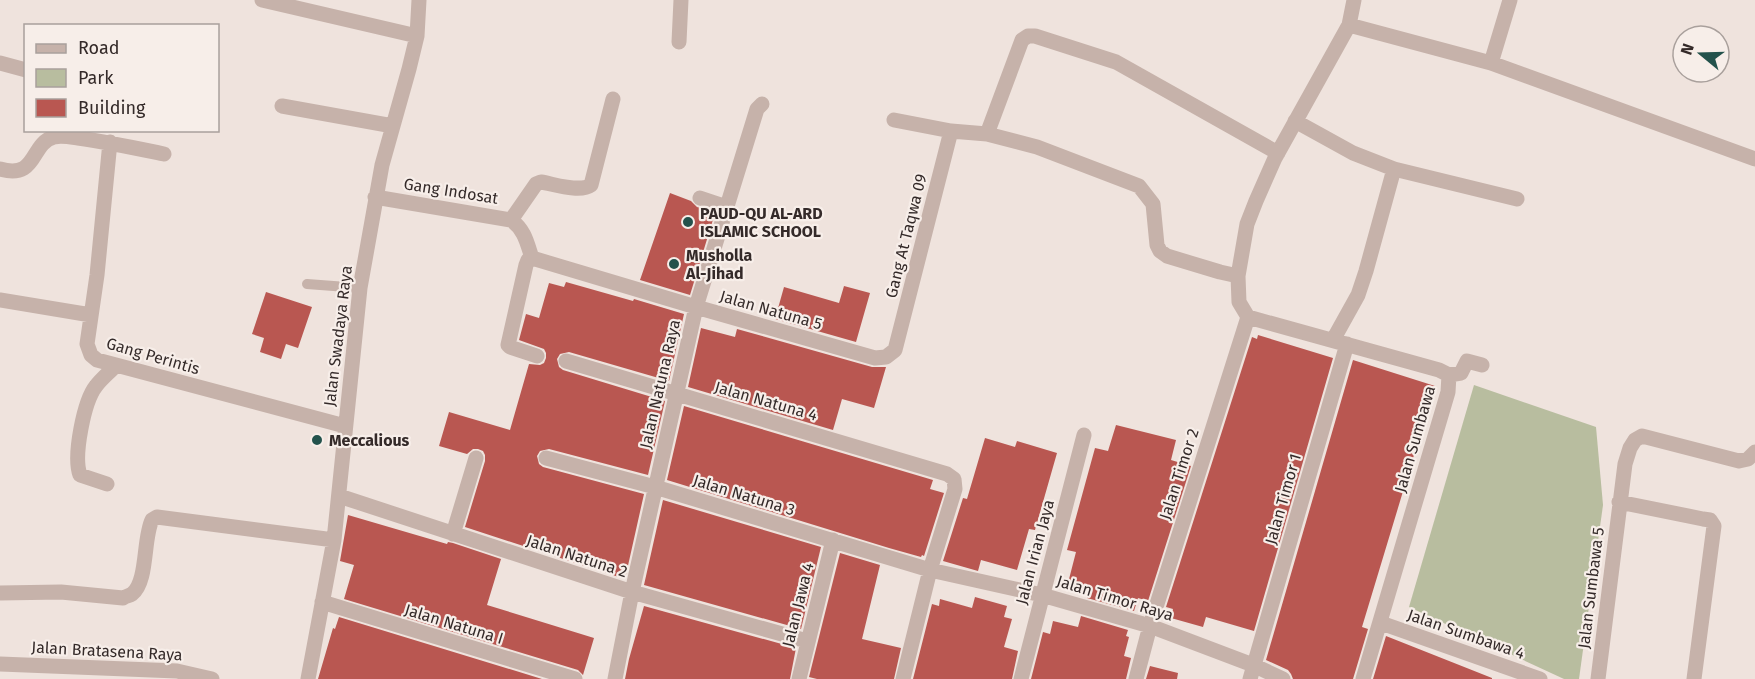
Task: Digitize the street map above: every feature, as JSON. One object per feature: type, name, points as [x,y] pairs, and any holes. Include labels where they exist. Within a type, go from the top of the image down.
[{"type":"street","points":[[263,0],[417,36]]},
{"type":"street","name":"Jalan Swadaya Raya","points":[[308,679],[334,540],[360,288],[382,165],[417,36],[419,0]]},
{"type":"street","points":[[679,42],[681,0]]},
{"type":"street","points":[[1248,317],[1239,302],[1238,276],[1247,224],[1278,153],[1348,25],[1354,0]]},
{"type":"street","points":[[1491,63],[1510,0]]},
{"type":"street","points":[[1348,25],[1491,63],[1755,159]]},
{"type":"street","points":[[987,134],[1022,40],[1028,36],[1035,36],[1116,63],[1278,153]]},
{"type":"street","points":[[0,63],[24,69]]},
{"type":"street","points":[[511,220],[536,184],[541,182],[581,189],[591,185],[613,99]]},
{"type":"street","name":"Jalan Natuna Raya","points":[[615,679],[632,592],[696,307],[757,109],[762,104]]},
{"type":"street","points":[[282,106],[393,126]]},
{"type":"street","points":[[894,120],[951,131],[987,134],[1036,147],[1138,186],[1152,204],[1160,251],[1167,256],[1238,276]]},
{"type":"street","points":[[1295,121],[1353,153],[1394,169],[1517,199]]},
{"type":"street","name":"Gang At Taqwa 09","points":[[896,350],[951,131]]},
{"type":"street","points":[[0,169],[17,172],[27,166],[47,140],[55,136],[110,142],[164,154]]},
{"type":"street","name":"Gang Perintis","points":[[110,142],[87,344],[91,355],[97,360],[345,426]]},
{"type":"street","name":"Jalan Timor 1","points":[[1252,672],[1340,342],[1366,271],[1394,169]]},
{"type":"street","name":"Gang Indosat","points":[[375,197],[511,220],[524,234],[532,258]]},
{"type":"street","points":[[700,198],[727,207]]},
{"type":"street","points":[[532,258],[526,265],[507,342],[510,347],[537,356]]},
{"type":"street","name":"Jalan Natuna 5","points":[[532,258],[874,358],[886,357],[896,350]]},
{"type":"street","points":[[0,300],[91,315]]},
{"type":"street","name":"Jalan Sumbawa","points":[[1248,317],[1439,370],[1449,375],[1448,392],[1363,679]]},
{"type":"street","name":"Jalan Timor 2","points":[[1136,679],[1150,626],[1248,317]]},
{"type":"street","name":"Jalan Natuna 4","points":[[566,361],[947,474],[954,479],[955,489],[930,570]]},
{"type":"street","points":[[1449,375],[1461,373],[1467,361],[1482,365]]},
{"type":"street","points":[[107,484],[80,475],[77,468],[78,452],[83,417],[88,401],[95,387],[116,365]]},
{"type":"street","name":"Jalan Irian Jaya","points":[[1021,679],[1084,435]]},
{"type":"street","name":"Jalan Sumbawa 5","points":[[1598,679],[1619,502],[1625,464],[1635,440],[1642,436],[1739,461],[1748,459],[1755,452]]},
{"type":"street","points":[[453,534],[476,458]]},
{"type":"street","name":"Jalan Natuna 3","points":[[546,458],[655,487],[930,570]]},
{"type":"street","name":"Jalan Natuna 2","points":[[339,496],[632,592],[807,642]]},
{"type":"street","points":[[1619,502],[1710,520],[1714,526],[1694,679]]},
{"type":"street","points":[[0,593],[61,592],[123,598],[132,594],[141,578],[148,528],[152,520],[157,517],[334,540]]},
{"type":"street","name":"Jalan Jawa 4","points":[[799,679],[833,540]]},
{"type":"street","points":[[903,679],[930,570]]},
{"type":"street","name":"Jalan Timor Raya","points":[[930,570],[1042,595],[1150,626],[1252,672],[1283,679]]},
{"type":"street","name":"Jalan Natuna I","points":[[322,602],[575,679]]},
{"type":"street","name":"Jalan Sumbawa 4","points":[[1381,623],[1540,679]]},
{"type":"street","name":"Jalan Bratasena Raya","points":[[0,664],[177,671],[212,679]]},
{"type":"lane","points":[[307,284],[360,288]]},
{"type":"green space","points":[[1474,385],[1596,427],[1603,505],[1579,679],[1564,679],[1409,607]]},
{"type":"building","points":[[670,193],[691,201],[697,207],[715,213],[690,295],[640,280]]},
{"type":"building","points":[[566,282],[684,314],[669,381],[569,352],[560,354],[557,359],[559,367],[563,370],[665,401],[648,475],[549,449],[540,451],[537,456],[539,464],[543,467],[644,494],[625,579],[465,527],[485,455],[478,449],[473,449],[467,454],[439,446],[449,412],[510,430],[529,364],[540,365],[546,358],[544,349],[519,340],[526,314],[539,318],[549,283],[564,287]]},
{"type":"building","points":[[844,286],[870,293],[856,342],[775,319],[784,287],[839,303]]},
{"type":"building","points":[[266,292],[312,307],[298,348],[286,344],[281,359],[260,352],[264,338],[252,334]]},
{"type":"building","points":[[701,328],[735,337],[737,329],[872,367],[886,367],[874,408],[842,399],[833,430],[688,387]]},
{"type":"building","points":[[1258,335],[1333,358],[1254,631],[1206,617],[1203,627],[1171,618],[1173,609],[1166,607],[1252,337],[1257,339]]},
{"type":"building","points":[[1353,360],[1435,386],[1428,411],[1425,411],[1362,627],[1368,629],[1353,679],[1293,679],[1288,670],[1266,660]]},
{"type":"building","points":[[684,406],[933,480],[930,489],[944,493],[924,556],[889,548],[667,480]]},
{"type":"building","points":[[1116,425],[1176,440],[1171,460],[1191,466],[1148,601],[1138,598],[1134,611],[1087,598],[1089,589],[1068,583],[1076,552],[1067,550],[1095,448],[1108,451]]},
{"type":"building","points":[[985,438],[1015,447],[1017,441],[1057,453],[1035,530],[1029,529],[1017,570],[981,560],[978,571],[943,561],[963,498],[967,499]]},
{"type":"building","points":[[663,500],[821,547],[801,629],[644,585]]},
{"type":"building","points":[[348,515],[447,544],[448,542],[453,543],[501,559],[487,605],[594,638],[583,675],[578,670],[344,599],[354,565],[340,561]]},
{"type":"building","points":[[840,553],[880,565],[862,639],[901,648],[894,679],[817,679],[809,677]]},
{"type":"building","points":[[975,597],[1007,606],[1004,617],[1012,619],[1004,647],[1018,651],[1012,679],[913,679],[932,604],[939,606],[940,599],[972,608]]},
{"type":"building","points":[[644,606],[796,648],[790,679],[625,679]]},
{"type":"building","points":[[1081,616],[1128,630],[1126,636],[1129,637],[1124,656],[1131,658],[1126,679],[1031,679],[1043,632],[1050,634],[1053,621],[1078,627]]},
{"type":"building","points":[[339,617],[542,679],[318,679],[333,628],[335,629]]},
{"type":"building","points":[[1386,636],[1492,678],[1492,679],[1373,679]]},
{"type":"building","points":[[1150,666],[1178,673],[1177,679],[1146,679]]},
{"type":"place","name":"PAUD-QU AL-ARD ISLAMIC SCHOOL","points":[[688,222]]},
{"type":"place","name":"Musholla Al-Jihad","points":[[674,264]]},
{"type":"place","name":"Meccalious","points":[[317,440]]}]
